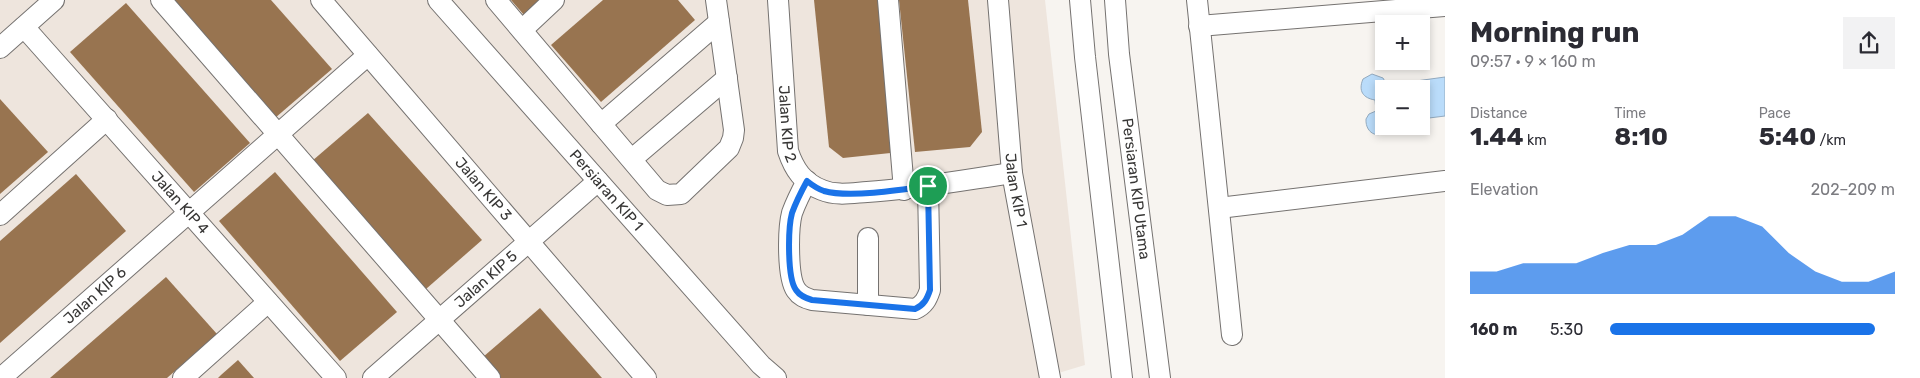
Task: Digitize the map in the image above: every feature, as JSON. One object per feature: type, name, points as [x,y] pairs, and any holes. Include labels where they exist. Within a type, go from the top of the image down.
[{"type":"street","points":[[0,48],[54,0]]},
{"type":"street","points":[[161,0],[490,378]]},
{"type":"street","name":"Jalan KIP 3","points":[[321,0],[646,378]]},
{"type":"street","name":"Persiaran KIP 1","points":[[438,0],[761,365],[776,378]]},
{"type":"street","points":[[496,0],[657,190],[667,195],[681,194],[729,148],[733,138],[734,130],[716,0]]},
{"type":"street","points":[[522,30],[554,0]]},
{"type":"street","name":"Jalan KIP 2","points":[[778,0],[788,152],[794,169],[807,181],[821,190],[838,194],[904,190],[1012,173]]},
{"type":"street","points":[[888,0],[904,190]]},
{"type":"street","name":"Jalan KIP 1","points":[[998,0],[1012,173],[1050,378]]},
{"type":"street","points":[[1080,0],[1122,378]]},
{"type":"street","name":"Persiaran KIP Utama","points":[[1115,0],[1121,64],[1160,378]]},
{"type":"street","points":[[1197,0],[1232,335]]},
{"type":"street","points":[[1199,26],[1445,6]]},
{"type":"street","points":[[601,124],[719,22]]},
{"type":"street","name":"Jalan KIP 4","points":[[24,27],[336,378]]},
{"type":"street","name":"Jalan KIP 6","points":[[1,378],[188,211],[368,55]]},
{"type":"street","points":[[632,159],[727,78]]},
{"type":"street","points":[[0,215],[107,120]]},
{"type":"street","name":"Jalan KIP 5","points":[[373,378],[598,181]]},
{"type":"street","points":[[807,181],[791,215],[788,237],[791,280],[795,289],[802,296],[812,300],[915,309],[926,300],[930,290],[928,186]]},
{"type":"street","points":[[1219,208],[1445,182]]},
{"type":"street","points":[[868,238],[868,305]]},
{"type":"street","points":[[183,378],[268,302]]},
{"type":"shaded area","points":[[0,0],[1045,0],[1085,365],[1042,378],[0,378]]},
{"type":"water","points":[[1372,74],[1383,78],[1384,80],[1375,80],[1375,100],[1367,98],[1361,90],[1363,79]]},
{"type":"water","points":[[1445,77],[1445,116],[1430,118],[1430,80],[1423,80]]},
{"type":"water","points":[[1375,111],[1375,134],[1366,125],[1366,119],[1369,114]]},
{"type":"building","points":[[172,0],[271,0],[332,69],[275,118]]},
{"type":"building","points":[[511,0],[542,0],[524,15]]},
{"type":"building","points":[[603,0],[678,0],[695,20],[601,102],[551,45]]},
{"type":"building","points":[[814,0],[884,0],[900,152],[843,158],[829,147]]},
{"type":"building","points":[[899,0],[968,0],[982,132],[970,147],[915,152]]},
{"type":"building","points":[[126,3],[250,143],[194,192],[70,52]]},
{"type":"building","points":[[0,99],[48,152],[0,194]]},
{"type":"building","points":[[368,113],[482,240],[426,289],[312,161]]},
{"type":"building","points":[[275,172],[397,312],[340,361],[219,221]]},
{"type":"building","points":[[76,174],[126,231],[0,343],[0,241]]},
{"type":"building","points":[[166,277],[217,334],[167,378],[50,378]]},
{"type":"building","points":[[540,308],[602,378],[501,378],[483,357]]},
{"type":"building","points":[[238,360],[254,378],[218,378],[221,375]]},
{"type":"route","points":[[807,181],[821,190],[838,194],[904,190],[928,186],[930,290],[921,306],[915,309],[812,300],[802,296],[795,289],[791,280],[788,237],[791,215],[807,181]]}]
